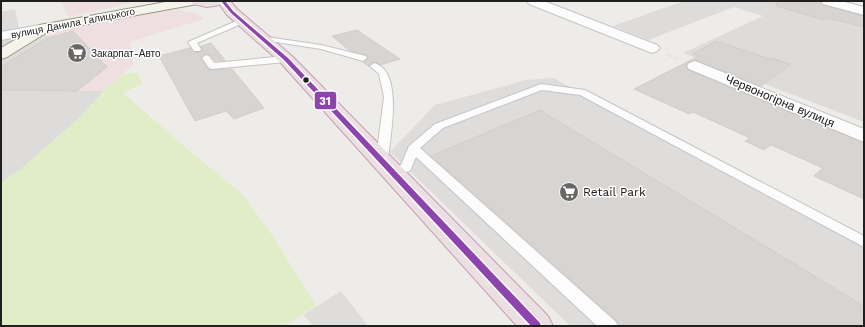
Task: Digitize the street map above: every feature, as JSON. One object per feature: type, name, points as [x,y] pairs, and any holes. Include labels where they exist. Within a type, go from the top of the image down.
[{"type":"highway","points":[[197,1],[207,3],[223,1],[232,12],[286,59],[538,326]]},
{"type":"street","name":"вулиця Данила Галицького","points":[[1,36],[192,1]]},
{"type":"street","points":[[533,1],[652,48]]},
{"type":"street","points":[[826,1],[864,11]]},
{"type":"street","points":[[1,54],[45,28]]},
{"type":"street","name":"Червоногірна вулиця","points":[[695,66],[864,136]]},
{"type":"lane","points":[[197,49],[192,42],[244,22]]},
{"type":"lane","points":[[263,38],[321,47],[363,58]]},
{"type":"lane","points":[[206,58],[212,66],[286,59]]},
{"type":"lane","points":[[374,66],[383,73],[389,97],[387,165],[406,168],[413,148],[439,126],[541,87],[582,92],[864,242]]},
{"type":"lane","points":[[413,148],[609,326]]},
{"type":"path","points":[[652,48],[695,66]]},
{"type":"shaded area","points":[[60,1],[139,1],[69,17]]},
{"type":"shaded area","points":[[684,1],[811,1],[864,15],[864,122],[683,53],[763,16],[734,7],[648,40],[613,26]]},
{"type":"shaded area","points":[[15,9],[19,29],[1,33],[1,12]]},
{"type":"shaded area","name":"Закарпат-Авто","points":[[179,10],[196,13],[204,19],[130,42],[133,65],[104,91],[1,90],[1,67],[48,38],[51,30],[156,11]]},
{"type":"shaded area","points":[[51,30],[48,38],[1,67],[1,36]]},
{"type":"shaded area","points":[[553,78],[864,242],[864,306],[540,110],[426,159],[609,326],[570,326],[390,152],[435,105],[526,80]]},
{"type":"shaded area","points":[[1,90],[104,91],[77,120],[22,168],[1,183]]},
{"type":"shaded area","points":[[341,291],[368,326],[313,326],[303,315]]},
{"type":"green space","points":[[137,73],[143,83],[123,93],[243,195],[274,238],[316,306],[284,326],[1,326],[1,183],[22,168],[77,120],[122,74]]},
{"type":"building","points":[[777,1],[820,1],[823,5],[864,16],[864,27],[828,18],[824,20],[776,6]]},
{"type":"building","points":[[357,30],[400,59],[380,65],[374,62],[369,65],[369,67],[363,62],[368,58],[367,55],[349,50],[332,36]]},
{"type":"building","points":[[73,31],[107,67],[77,91],[1,90],[1,67],[48,38]]},
{"type":"building","points":[[716,41],[770,59],[772,58],[791,64],[761,86],[696,60],[688,62],[686,65],[688,70],[864,143],[864,199],[814,176],[823,168],[771,145],[764,150],[745,141],[750,138],[693,112],[689,114],[634,89],[699,56],[693,54]]},
{"type":"building","points":[[211,43],[225,60],[215,61],[210,55],[205,54],[201,58],[208,69],[232,69],[264,108],[234,119],[226,111],[195,121],[159,56],[190,48],[194,52],[200,52],[202,50],[201,46]]},
{"type":"building","name":"Retail Park","points":[[540,110],[864,306],[864,326],[619,326],[616,320],[431,156]]},
{"type":"transit line","name":"31","points":[[223,1],[232,12],[286,59],[537,326]]},
{"type":"place","name":"Закарпат-Авто","points":[[77,53]]},
{"type":"place","name":"Retail Park","points":[[569,192]]}]
